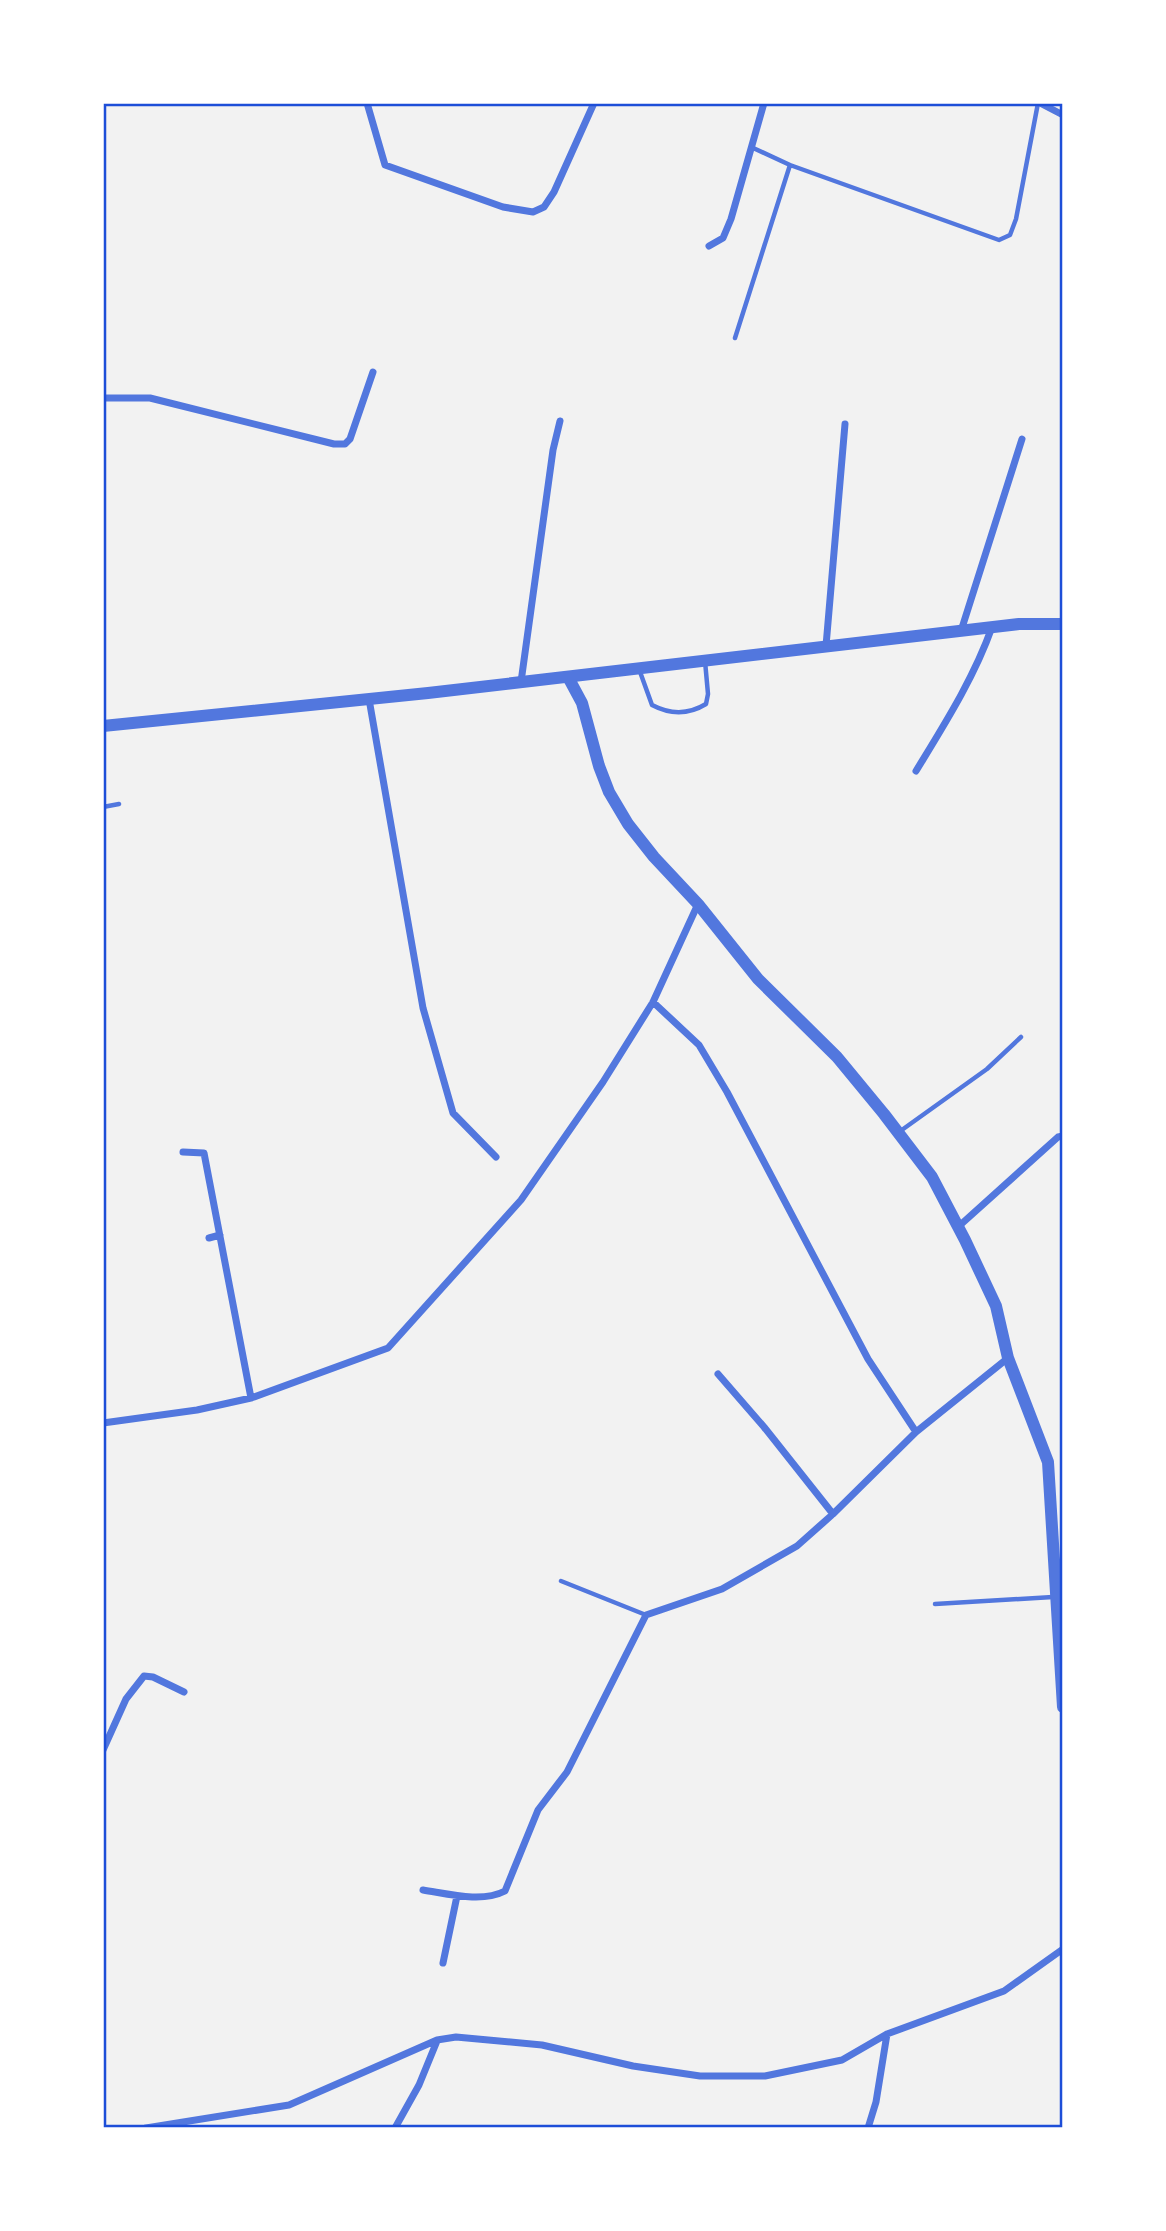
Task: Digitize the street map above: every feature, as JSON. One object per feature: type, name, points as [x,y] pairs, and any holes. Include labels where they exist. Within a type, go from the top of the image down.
[{"type":"street","points":[[367,103],[385,166],[503,207],[533,212],[544,207],[554,192],[594,103]]},
{"type":"street","points":[[709,246],[723,237],[731,219],[764,103]]},
{"type":"street","points":[[1039,103],[1063,115]]},
{"type":"street","points":[[103,398],[150,398],[334,444],[345,444],[350,439],[373,372]]},
{"type":"street","points":[[521,682],[553,450],[560,421]]},
{"type":"street","points":[[826,646],[845,424]]},
{"type":"street","points":[[961,631],[1023,439]]},
{"type":"street","points":[[104,724],[369,699],[1019,624],[1063,625]]},
{"type":"street","points":[[916,771],[960,695],[984,649],[992,627]]},
{"type":"street","points":[[568,677],[582,703],[609,792],[628,824],[654,857],[698,904],[758,979],[836,1057],[898,1132],[932,1177],[996,1306],[1009,1357],[1048,1462],[1063,1707]]},
{"type":"street","points":[[369,699],[423,1008],[453,1113],[496,1157]]},
{"type":"street","points":[[103,1423],[197,1410],[251,1398],[388,1348],[521,1200],[603,1082],[653,1002],[698,904]]},
{"type":"street","points":[[653,1002],[699,1045],[727,1092],[868,1359],[916,1432]]},
{"type":"street","points":[[958,1227],[1058,1137],[1063,1136]]},
{"type":"street","points":[[183,1152],[204,1153],[251,1398]]},
{"type":"street","points":[[209,1238],[220,1235]]},
{"type":"street","points":[[423,1890],[457,1896],[495,1896],[505,1891],[538,1810],[567,1772],[646,1615],[722,1589],[797,1546],[916,1432],[1009,1357]]},
{"type":"street","points":[[718,1374],[833,1514]]},
{"type":"street","points":[[103,1750],[126,1699],[144,1676],[153,1677],[184,1692]]},
{"type":"street","points":[[443,1963],[457,1896]]},
{"type":"street","points":[[146,2128],[289,2105],[437,2040],[456,2037],[542,2045],[632,2066],[700,2076],[765,2076],[842,2060],[887,2034],[1004,1991],[1063,1949]]},
{"type":"street","points":[[868,2128],[876,2102],[887,2034]]},
{"type":"street","points":[[395,2128],[419,2085],[437,2040]]},
{"type":"lane","points":[[751,147],[790,165],[999,240],[1010,234],[1016,219],[1039,103]]},
{"type":"lane","points":[[735,338],[790,165]]},
{"type":"lane","points":[[639,668],[652,705],[665,712],[679,713],[695,710],[706,704],[708,694],[705,660]]},
{"type":"lane","points":[[103,807],[119,804]]},
{"type":"lane","points":[[898,1132],[987,1069],[1021,1037]]},
{"type":"lane","points":[[561,1581],[646,1615]]},
{"type":"lane","points":[[935,1604],[1057,1597]]}]
